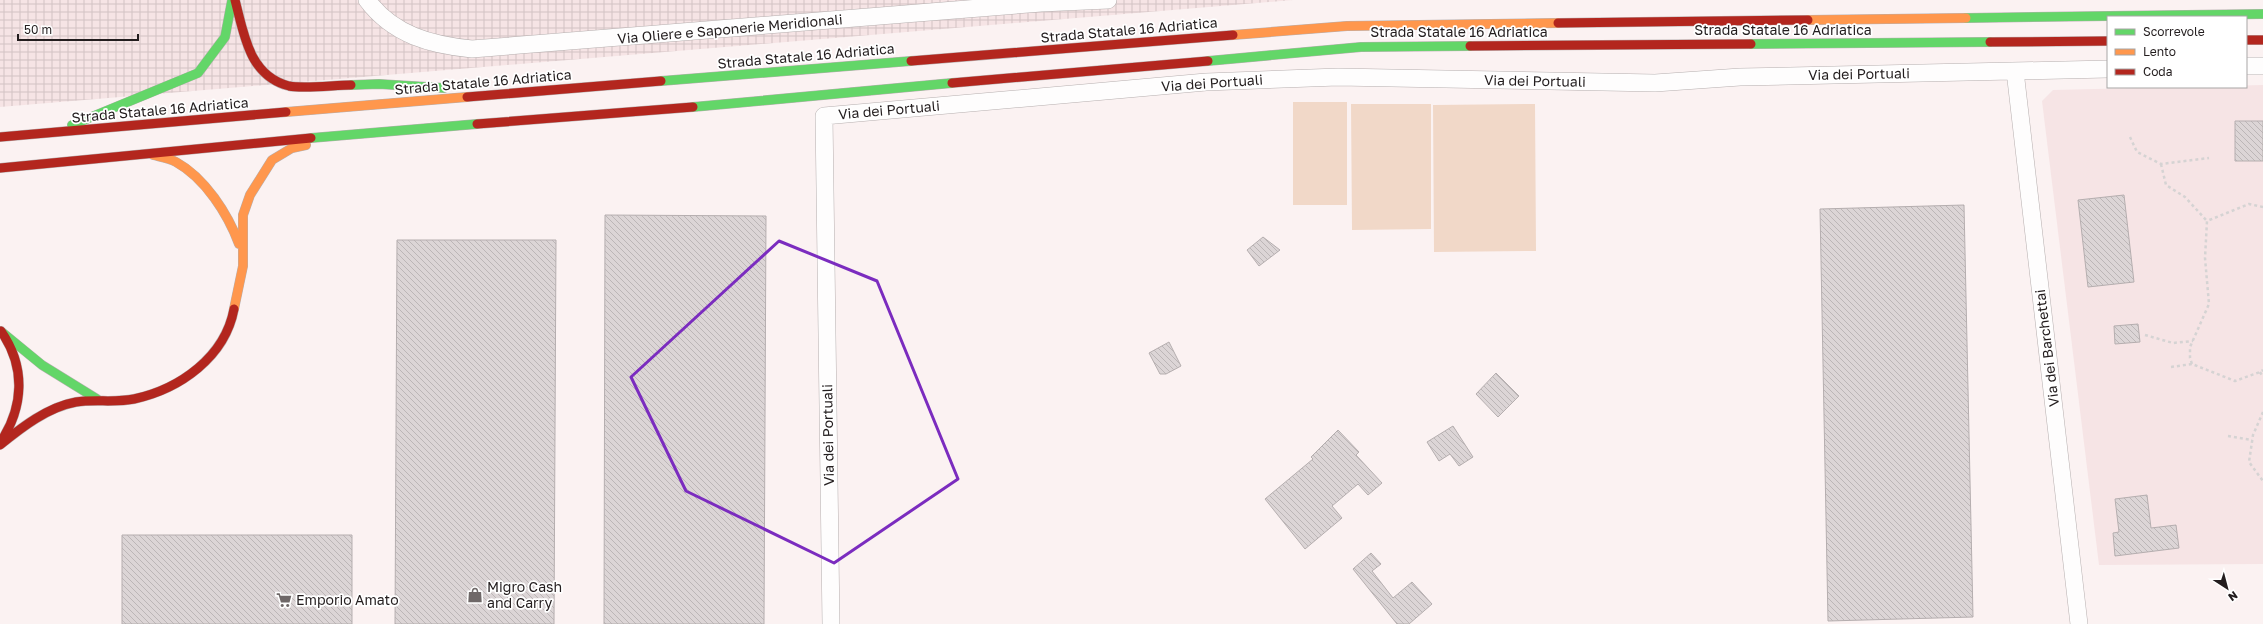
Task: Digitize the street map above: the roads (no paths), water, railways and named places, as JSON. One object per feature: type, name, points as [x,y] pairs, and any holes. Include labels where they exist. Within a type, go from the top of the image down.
[{"type":"main road","points":[[53,133],[198,73],[225,37],[232,0]]},
{"type":"main road","points":[[235,0],[244,36],[255,64],[270,78],[290,86],[379,84],[511,93]]},
{"type":"main road","name":"Strada Statale 16 Adriatica","points":[[2110,16],[2263,14]]},
{"type":"main road","name":"Strada Statale 16 Adriatica","points":[[0,137],[511,93],[1347,26],[2107,16]]},
{"type":"main road","points":[[2247,40],[2263,40]]},
{"type":"main road","name":"Strada Statale 16 Adriatica","points":[[0,168],[352,134],[651,110],[1361,47],[2107,41]]},
{"type":"main road","points":[[0,444],[18,430],[53,408],[76,402],[97,399],[133,399],[170,388],[206,362],[231,326],[243,266],[243,215],[250,195],[272,160],[292,148],[352,134]]},
{"type":"main road","points":[[150,154],[177,163],[204,187],[228,217],[239,242],[243,266]]},
{"type":"main road","points":[[0,322],[1,331],[16,361],[20,394],[12,424],[0,444]]},
{"type":"main road","points":[[1,331],[42,365],[97,399]]},
{"type":"street","name":"Via Oliere e Saponerie Meridionali","points":[[367,0],[384,19],[401,31],[424,41],[472,49],[1041,2],[1108,0]]},
{"type":"street","points":[[2247,66],[2263,66]]},
{"type":"street","name":"Via dei Portuali","points":[[831,624],[824,116],[1206,82],[1338,77],[1655,83],[1740,77],[2107,69]]},
{"type":"street","name":"Via dei Barchettai","points":[[2015,71],[2080,624]]},
{"type":"place","name":"Migro Cash and Carry","points":[[475,595]]},
{"type":"place","name":"Emporio Amato","points":[[284,600]]}]
